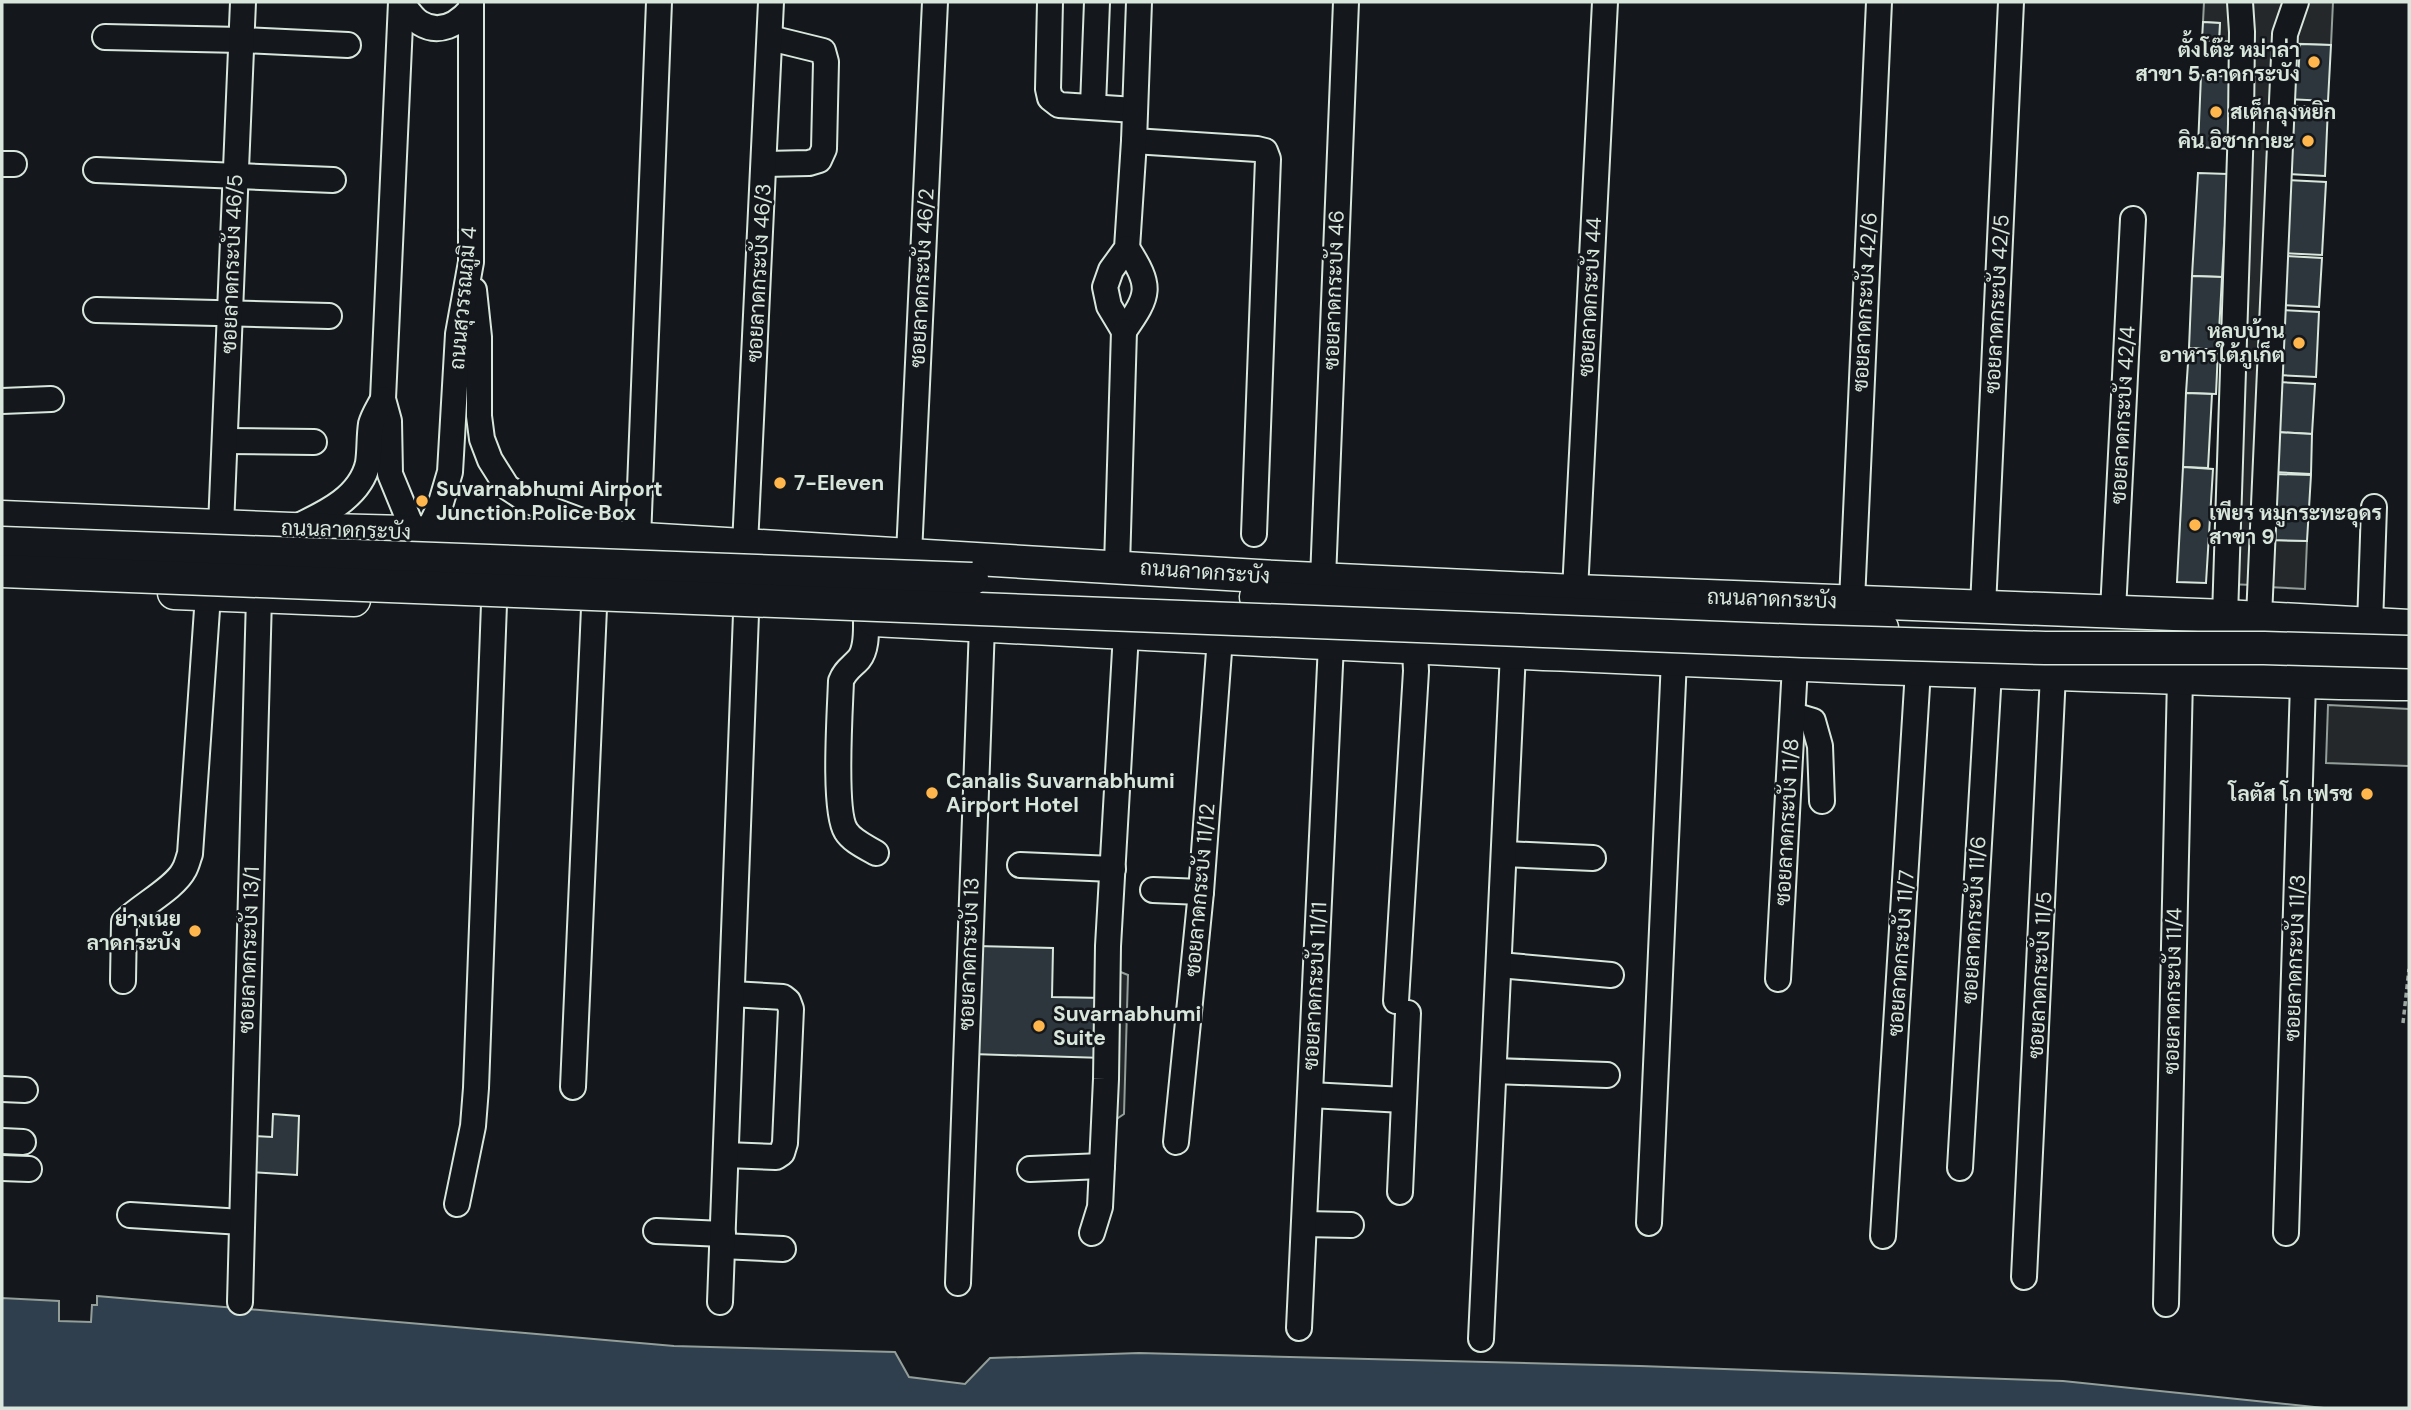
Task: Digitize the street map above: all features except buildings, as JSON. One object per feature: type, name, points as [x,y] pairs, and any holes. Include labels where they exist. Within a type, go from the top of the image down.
[{"type":"main road","name":"ถนนลาดกระบัง","points":[[2,517],[419,536],[632,539],[1575,592],[2113,611],[2409,626]]},
{"type":"main road","points":[[2,543],[1051,582],[1344,603],[1993,634],[2238,636],[2320,621]]},
{"type":"main road","points":[[2,572],[1802,641],[2045,648],[2264,648],[2409,652]]},
{"type":"main road","points":[[2,585],[747,614],[1415,649],[1796,665],[2304,683],[2409,684]]},
{"type":"street","name":"ซอยลาดกระบัง 46/5","points":[[221,526],[243,2]]},
{"type":"street","points":[[401,2],[419,23],[433,28],[449,27],[461,20],[471,5]]},
{"type":"street","points":[[401,2],[383,400],[389,421],[390,474],[433,573],[481,604],[476,1088],[473,1126],[457,1204]]},
{"type":"street","points":[[471,262],[479,337],[479,416],[482,439],[490,460],[507,487],[528,501],[632,539],[659,2]]},
{"type":"street","name":"ซอยลาดกระบัง 46/3","points":[[745,545],[771,2]]},
{"type":"street","name":"ซอยลาดกระบัง 46/2","points":[[909,554],[935,2]]},
{"type":"street","points":[[1049,2],[1050,98],[1059,105],[1135,110]]},
{"type":"street","points":[[1093,106],[1097,2]]},
{"type":"street","points":[[1117,566],[1124,331],[1109,306],[1105,287],[1111,270],[1127,248],[1139,2]]},
{"type":"street","name":"ซอยลาดกระบัง 46","points":[[1323,579],[1346,2]]},
{"type":"street","name":"ซอยลาดกระบัง 44","points":[[1575,592],[1605,2]]},
{"type":"street","name":"ซอยลาดกระบัง 42/6","points":[[1852,601],[1879,2]]},
{"type":"street","name":"ซอยลาดกระบัง 42/5","points":[[1983,607],[2011,2]]},
{"type":"street","points":[[2225,616],[2241,124],[2240,2]]},
{"type":"street","points":[[2259,617],[2285,34],[2297,2]]},
{"type":"street","name":"ถนนสุวรรณภูมิ 4","points":[[291,598],[374,580],[399,564],[440,506],[450,472],[458,334],[471,262],[471,5]]},
{"type":"street","points":[[105,37],[348,45]]},
{"type":"street","points":[[765,164],[809,163],[818,160],[824,149],[826,62],[823,51],[770,38]]},
{"type":"street","points":[[1134,141],[1257,149],[1265,151],[1268,159],[1254,534]]},
{"type":"street","points":[[96,170],[332,180]]},
{"type":"street","name":"ซอยลาดกระบัง 42/4","points":[[2113,611],[2133,219]]},
{"type":"street","points":[[1124,331],[1140,309],[1146,290],[1142,271],[1127,248]]},
{"type":"street","points":[[96,310],[329,316]]},
{"type":"street","points":[[2,401],[51,398]]},
{"type":"street","points":[[291,529],[329,511],[360,481],[367,466],[372,422],[383,400]]},
{"type":"street","points":[[225,441],[314,442]]},
{"type":"street","points":[[2370,625],[2374,507]]},
{"type":"street","points":[[123,981],[124,922],[138,908],[177,880],[190,853],[208,595]]},
{"type":"street","name":"ซอยลาดกระบัง 13/1","points":[[240,1302],[259,597]]},
{"type":"street","points":[[573,1087],[594,608]]},
{"type":"street","points":[[720,1302],[747,614]]},
{"type":"street","points":[[866,620],[863,652],[843,674],[841,681],[839,808],[845,830],[856,841],[876,853]]},
{"type":"street","name":"ซอยลาดกระบัง 13","points":[[958,1283],[982,626]]},
{"type":"street","points":[[1092,1233],[1100,1207],[1108,946],[1126,633]]},
{"type":"street","name":"ซอยลาดกระบัง 11/12","points":[[1176,1142],[1201,892],[1220,638]]},
{"type":"street","name":"ซอยลาดกระบัง 11/11","points":[[1299,1328],[1331,644]]},
{"type":"street","points":[[1400,1192],[1404,1100],[1402,1007],[1415,649]]},
{"type":"street","points":[[1481,1339],[1513,652]]},
{"type":"street","points":[[1649,1223],[1674,659]]},
{"type":"street","name":"ซอยลาดกระบัง 11/8","points":[[1777,979],[1796,665]]},
{"type":"street","name":"ซอยลาดกระบัง 11/7","points":[[1883,1236],[1918,670]]},
{"type":"street","name":"ซอยลาดกระบัง 11/6","points":[[1960,1168],[1989,672]]},
{"type":"street","name":"ซอยลาดกระบัง 11/5","points":[[2024,1277],[2053,674]]},
{"type":"street","name":"ซอยลาดกระบัง 11/4","points":[[2166,1304],[2180,678]]},
{"type":"street","name":"ซอยลาดกระบัง 11/3","points":[[2286,1233],[2304,683]]},
{"type":"street","points":[[1793,715],[1814,721],[1822,801]]},
{"type":"street","points":[[1505,854],[1592,858]]},
{"type":"street","points":[[1020,865],[1113,869]]},
{"type":"street","points":[[1153,890],[1201,892]]},
{"type":"street","points":[[1499,965],[1611,975]]},
{"type":"street","points":[[726,1155],[776,1157],[782,1153],[785,1143],[791,1009],[783,997],[732,994]]},
{"type":"street","points":[[1494,1071],[1607,1075]]},
{"type":"street","points":[[1310,1095],[1404,1100]]},
{"type":"street","points":[[1030,1169],[1102,1167]]},
{"type":"street","points":[[2,1168],[29,1169]]},
{"type":"street","points":[[130,1215],[242,1222]]},
{"type":"street","points":[[1304,1224],[1351,1225]]},
{"type":"street","points":[[656,1231],[783,1248]]},
{"type":"path","points":[[2403,1023],[2409,969]]},
{"type":"shaded area","points":[[2204,2],[2333,2],[2331,45],[2281,43],[2254,585],[2225,584],[2251,41],[2219,41],[2220,23],[2203,22]]},
{"type":"shaded area","points":[[2271,540],[2307,541],[2305,589],[2268,587]]},
{"type":"shaded area","points":[[2328,705],[2409,709],[2409,766],[2326,763]]},
{"type":"shaded area","points":[[1113,969],[1128,975],[1124,1114],[1109,1124]]},
{"type":"water","points":[[97,1296],[674,1346],[895,1352],[909,1377],[965,1384],[990,1358],[1139,1353],[1640,1366],[2063,1381],[2324,1408],[2,1408],[2,1298],[59,1301],[59,1321],[91,1322],[92,1305],[97,1305]]},
{"type":"place","name":"ตั้งโต๊ะ หม่าล่า สาขา 5 ลาดกระบัง","points":[[2314,62]]},
{"type":"place","name":"สเต็กลุงหยิก","points":[[2216,112]]},
{"type":"place","name":"คิน อิซากายะ","points":[[2308,141]]},
{"type":"place","name":"หลบบ้าน อาหารใต้ภูเก็ต","points":[[2299,343]]},
{"type":"place","name":"7-Eleven","points":[[780,483]]},
{"type":"place","name":"Suvarnabhumi Airport Junction Police Box","points":[[422,501]]},
{"type":"place","name":"เพียร หมูกระทะอุดร สาขา 9","points":[[2195,525]]},
{"type":"place","name":"Canalis Suvarnabhumi Airport Hotel","points":[[932,793]]},
{"type":"place","name":"โลตัส โก เฟรช","points":[[2367,794]]},
{"type":"place","name":"ย่างเนย ลาดกระบัง","points":[[195,931]]},
{"type":"place","name":"Suvarnabhumi Suite","points":[[1039,1026]]}]
